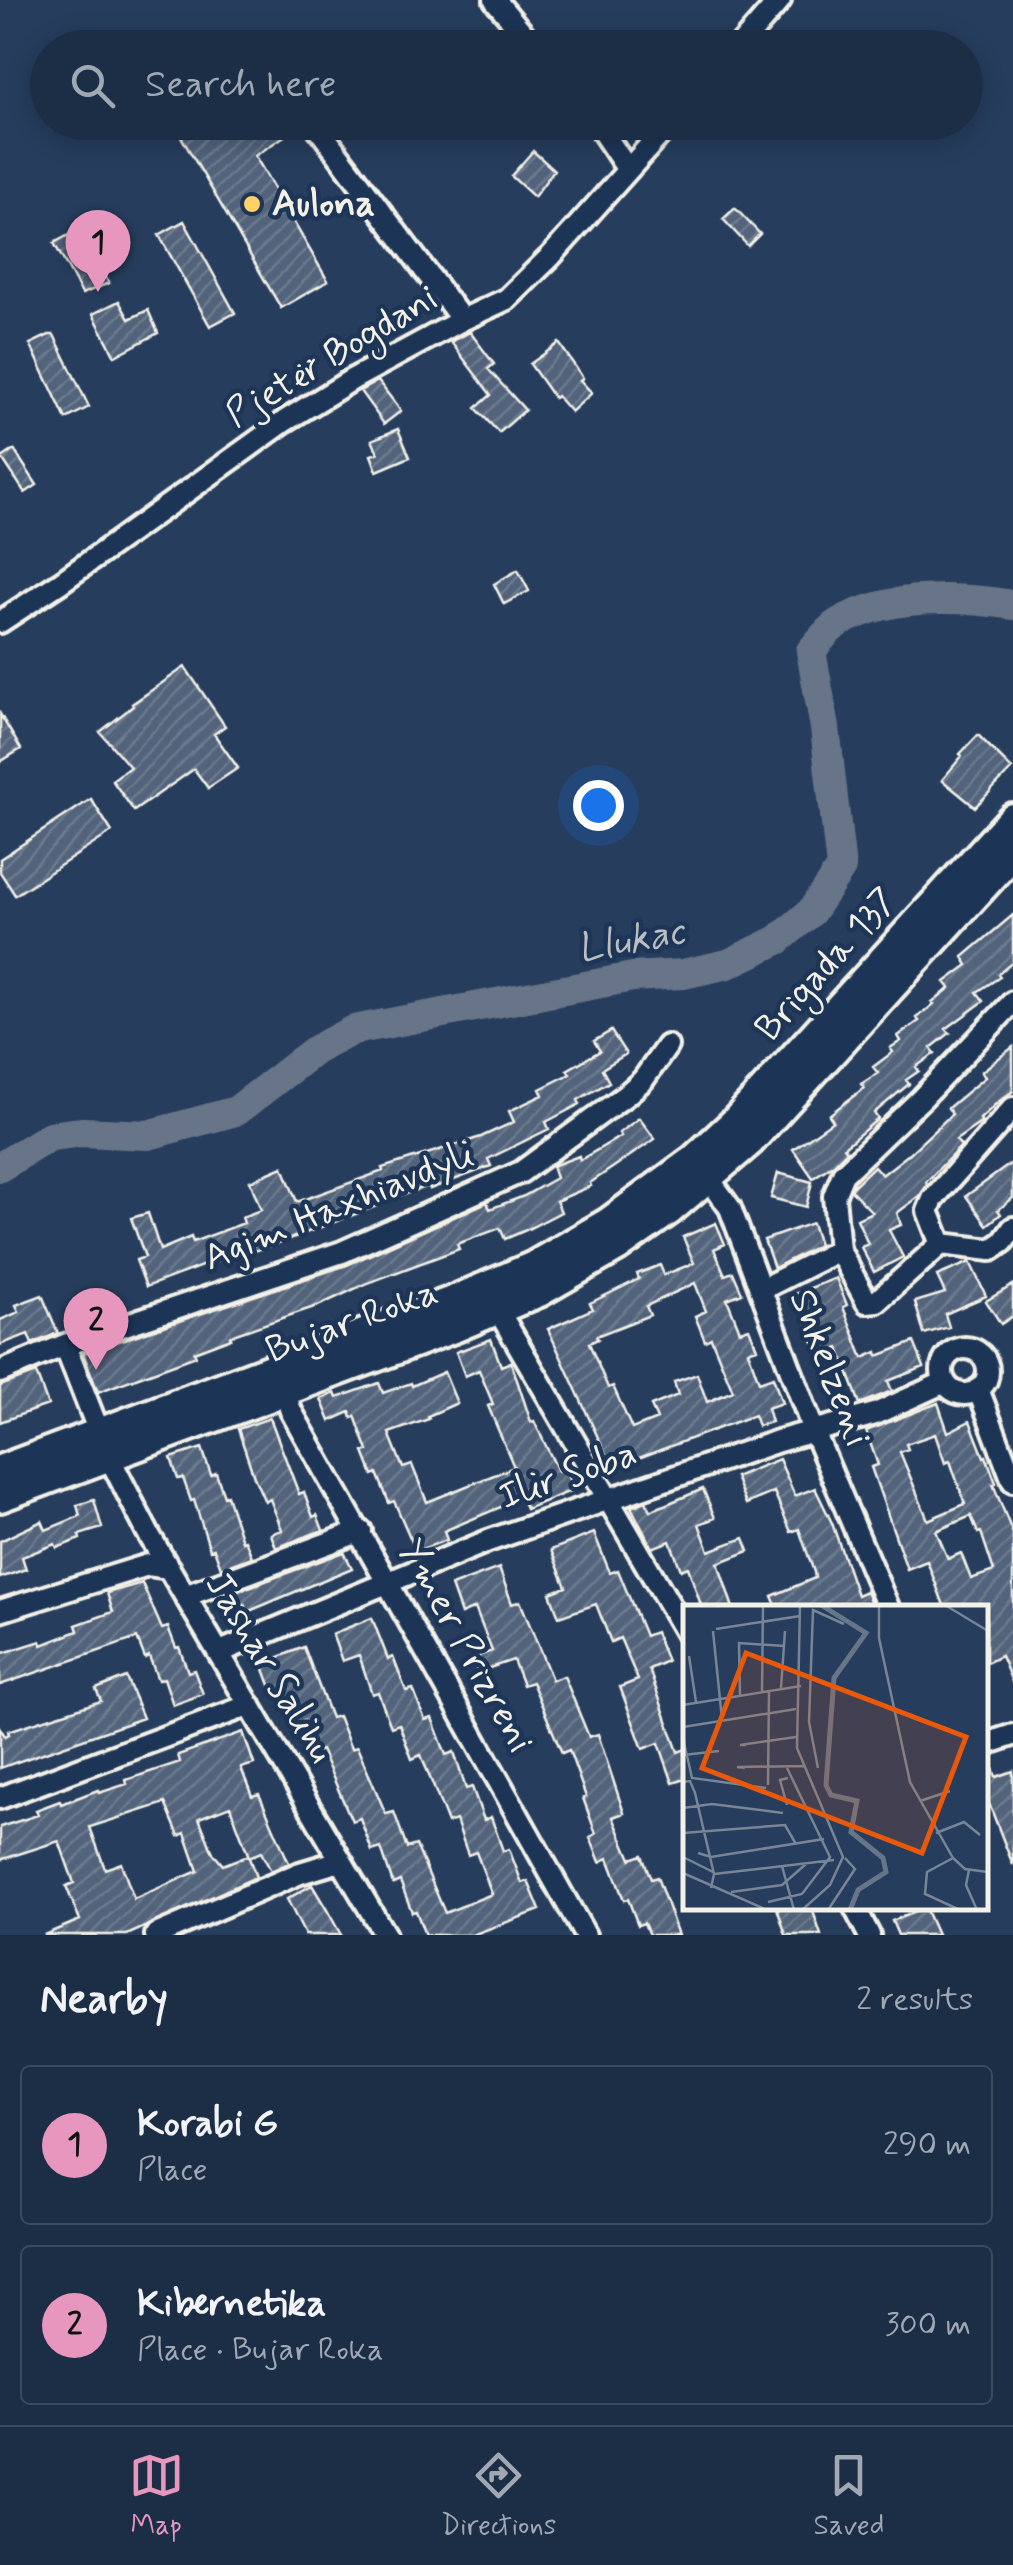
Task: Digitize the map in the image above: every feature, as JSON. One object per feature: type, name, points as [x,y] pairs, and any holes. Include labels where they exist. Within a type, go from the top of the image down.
[{"type":"main road","name":"Brigada 137","points":[[702,1168],[766,1091],[1013,818]]},
{"type":"main road","name":"Brigada 137","points":[[702,1168],[776,1112],[1013,852]]},
{"type":"main road","name":"Bujar Roka","points":[[0,1471],[284,1390],[498,1310],[604,1254],[702,1168]]},
{"type":"main road","name":"Bujar Roka","points":[[0,1496],[104,1444],[495,1285],[702,1168]]},
{"type":"street","points":[[495,0],[520,30]]},
{"type":"street","points":[[754,30],[780,0]]},
{"type":"street","points":[[327,140],[462,320]]},
{"type":"street","points":[[608,140],[628,170]]},
{"type":"street","name":"Pjetër Bogdani","points":[[0,622],[285,422],[462,320],[507,299],[655,140]]},
{"type":"street","points":[[1013,1002],[843,1174],[834,1196],[839,1250],[868,1302],[877,1301],[941,1244],[992,1250],[1013,1228]]},
{"type":"street","name":"Agim Haxhiavdyli","points":[[0,1372],[65,1345],[342,1252],[521,1172],[626,1095],[667,1046]]},
{"type":"street","points":[[941,1244],[928,1211],[934,1199],[1013,1108]]},
{"type":"street","name":"Shkelzeni","points":[[702,1168],[730,1208],[814,1432],[887,1605]]},
{"type":"street","points":[[762,1289],[839,1250]]},
{"type":"street","points":[[498,1310],[683,1628]]},
{"type":"street","points":[[65,1345],[104,1444]]},
{"type":"street","points":[[968,1349],[980,1355],[987,1367],[986,1380],[978,1390],[959,1394],[945,1382],[942,1369],[948,1357],[959,1350],[968,1349]]},
{"type":"street","name":"Ilir Soba","points":[[220,1652],[488,1541],[875,1414],[945,1382]]},
{"type":"street","name":"Ymer Prizreni","points":[[284,1390],[291,1411],[582,1930]]},
{"type":"street","points":[[978,1390],[1013,1481]]},
{"type":"street","name":"Jashar Salihu","points":[[104,1444],[185,1596],[385,1935]]},
{"type":"street","points":[[185,1596],[361,1531]]},
{"type":"street","points":[[0,1611],[148,1565],[169,1568]]},
{"type":"street","points":[[0,1798],[250,1705]]},
{"type":"street","points":[[988,1743],[1013,1735]]},
{"type":"street","points":[[156,1935],[300,1873],[340,1861]]},
{"type":"street","points":[[857,1910],[869,1935]]},
{"type":"street","points":[[558,1935],[582,1930]]},
{"type":"building","name":"Aulona","points":[[183,140],[279,140],[255,156],[328,281],[281,308]]},
{"type":"building","points":[[533,151],[554,170],[534,197],[511,176]]},
{"type":"building","points":[[735,208],[760,234],[748,246],[723,219]]},
{"type":"building","points":[[184,221],[235,313],[210,326],[159,235]]},
{"type":"building","points":[[80,229],[109,283],[82,294],[54,243]]},
{"type":"building","points":[[119,301],[129,319],[148,310],[158,333],[115,356],[93,314]]},
{"type":"building","points":[[470,332],[494,364],[488,369],[525,410],[499,433],[476,408],[491,395],[451,342]]},
{"type":"building","points":[[54,335],[89,407],[66,419],[30,344]]},
{"type":"building","points":[[559,343],[592,393],[571,412],[557,396],[554,398],[530,364]]},
{"type":"building","points":[[378,381],[401,411],[384,424],[360,391]]},
{"type":"building","points":[[398,429],[410,457],[377,471],[371,455],[378,453],[372,440]]},
{"type":"building","points":[[14,450],[37,485],[25,493],[2,458]]},
{"type":"building","points":[[518,570],[529,591],[504,604],[494,584]]},
{"type":"building","points":[[185,667],[225,726],[214,734],[238,768],[208,788],[194,769],[134,811],[112,780],[130,767],[100,732]]},
{"type":"building","points":[[0,714],[21,749],[0,762]]},
{"type":"building","points":[[978,735],[1012,769],[975,807],[942,780]]},
{"type":"building","points":[[91,799],[112,832],[15,895],[0,872],[0,859]]},
{"type":"building","points":[[1013,915],[1013,962],[998,974],[1000,977],[977,992],[984,1001],[946,1029],[950,1033],[931,1048],[935,1053],[916,1067],[919,1071],[906,1080],[909,1084],[874,1113],[878,1119],[844,1147],[847,1151],[834,1164],[813,1178],[793,1149],[833,1121],[829,1115],[878,1073],[873,1067],[893,1052],[890,1048],[901,1041],[898,1036],[919,1021],[917,1018],[932,1002],[950,988],[945,982],[968,965],[963,957]]},
{"type":"building","points":[[611,1031],[626,1054],[602,1069],[609,1082],[578,1100],[580,1104],[546,1122],[549,1129],[488,1159],[491,1166],[430,1189],[429,1186],[381,1201],[382,1204],[287,1240],[254,1251],[252,1247],[146,1287],[136,1260],[145,1257],[131,1218],[148,1213],[160,1250],[244,1223],[242,1217],[261,1210],[250,1181],[283,1167],[297,1202],[383,1171],[382,1168],[481,1137],[514,1122],[509,1111],[543,1095],[540,1089],[570,1074],[567,1070],[600,1051],[594,1041]]},
{"type":"building","points":[[1013,1047],[1013,1091],[980,1119],[982,1122],[956,1140],[961,1146],[926,1182],[920,1196],[897,1213],[901,1225],[889,1230],[903,1257],[874,1272],[861,1247],[868,1244],[857,1219],[872,1212],[851,1190],[853,1186],[874,1166],[882,1175],[909,1154],[952,1114],[948,1108],[985,1077],[981,1072]]},
{"type":"building","points":[[639,1118],[655,1139],[590,1183],[591,1186],[556,1201],[561,1212],[526,1230],[505,1239],[500,1228],[457,1244],[459,1249],[230,1336],[194,1352],[196,1356],[98,1392],[83,1353],[347,1265],[487,1202],[490,1209],[524,1196],[556,1178],[552,1166],[579,1156],[580,1160],[621,1136],[619,1133]]},
{"type":"building","points":[[1013,1162],[1013,1198],[987,1225],[966,1196]]},
{"type":"building","points":[[778,1173],[812,1182],[806,1207],[771,1198]]},
{"type":"building","points":[[716,1223],[725,1244],[714,1249],[725,1275],[733,1272],[742,1293],[727,1299],[740,1331],[749,1328],[757,1348],[748,1351],[759,1382],[773,1377],[782,1403],[767,1408],[771,1422],[758,1426],[754,1415],[612,1468],[548,1329],[593,1309],[590,1303],[639,1279],[637,1274],[660,1265],[664,1275],[694,1263],[683,1237]],"holes":[[[695,1283],[706,1311],[695,1316],[705,1341],[711,1338],[733,1391],[707,1402],[697,1374],[674,1382],[678,1395],[651,1406],[657,1419],[632,1429],[613,1386],[608,1388],[589,1343],[598,1339],[596,1336],[650,1315],[646,1306]]]},
{"type":"building","points":[[812,1223],[819,1245],[774,1268],[764,1240]]},
{"type":"building","points":[[970,1262],[986,1296],[945,1314],[949,1327],[924,1334],[915,1302],[945,1293],[937,1276]]},
{"type":"building","points":[[836,1278],[863,1358],[914,1342],[924,1367],[888,1381],[892,1391],[860,1404],[839,1348],[818,1356],[797,1293]]},
{"type":"building","points":[[1013,1285],[1013,1316],[1001,1324],[986,1301]]},
{"type":"building","points":[[42,1295],[58,1333],[32,1344],[28,1334],[0,1345],[0,1320],[19,1312],[16,1305]]},
{"type":"building","points":[[491,1339],[501,1366],[511,1362],[531,1422],[534,1421],[558,1471],[565,1468],[573,1490],[526,1509],[522,1498],[444,1531],[447,1540],[416,1551],[394,1501],[389,1503],[377,1473],[373,1475],[355,1416],[352,1418],[350,1412],[330,1421],[321,1399],[335,1393],[337,1398],[379,1383],[383,1393],[444,1372],[457,1403],[428,1416],[429,1419],[389,1433],[403,1468],[412,1465],[427,1502],[514,1467],[488,1406],[493,1404],[479,1370],[465,1376],[456,1352]]},
{"type":"building","points":[[36,1373],[48,1405],[0,1422],[0,1386]]},
{"type":"building","points":[[938,1403],[948,1432],[970,1421],[1013,1534],[1013,1684],[1001,1656],[988,1662],[988,1605],[944,1605],[927,1561],[907,1569],[871,1467],[878,1465],[866,1431]],"holes":[[[935,1434],[945,1463],[950,1461],[965,1504],[928,1520],[900,1452],[908,1449],[906,1444]],[[971,1516],[978,1533],[981,1532],[994,1571],[971,1579],[961,1553],[948,1559],[936,1531]]]},
{"type":"building","points":[[270,1418],[299,1494],[304,1492],[313,1517],[317,1515],[323,1530],[276,1548],[271,1534],[282,1530],[270,1499],[265,1502],[254,1477],[238,1429]]},
{"type":"building","points":[[202,1448],[211,1475],[216,1473],[224,1496],[227,1495],[242,1541],[245,1540],[252,1557],[221,1568],[214,1549],[210,1550],[194,1500],[191,1501],[183,1478],[178,1479],[171,1458]]},
{"type":"building","points":[[779,1459],[795,1496],[815,1488],[832,1523],[857,1595],[866,1591],[872,1605],[776,1605],[772,1596],[815,1578],[814,1572],[799,1529],[791,1532],[774,1492],[746,1504],[735,1477]]},
{"type":"building","points":[[703,1489],[715,1518],[699,1524],[709,1551],[744,1538],[749,1551],[718,1563],[732,1605],[701,1605],[688,1567],[681,1570],[670,1541],[652,1548],[631,1507],[646,1501],[650,1511]]},
{"type":"building","points":[[94,1500],[102,1528],[57,1548],[55,1544],[22,1557],[26,1569],[0,1578],[0,1541],[42,1521],[46,1530],[80,1516],[77,1505]]},
{"type":"building","points":[[594,1533],[610,1573],[618,1570],[645,1636],[655,1632],[667,1661],[649,1669],[678,1752],[683,1750],[683,1780],[673,1783],[659,1743],[643,1749],[620,1687],[638,1680],[620,1638],[611,1642],[596,1604],[559,1617],[550,1593],[566,1587],[551,1550]]},
{"type":"building","points":[[344,1552],[352,1568],[247,1612],[244,1604],[231,1610],[225,1596]]},
{"type":"building","points":[[499,1568],[512,1604],[520,1601],[552,1680],[564,1676],[589,1737],[598,1734],[624,1813],[613,1817],[631,1859],[642,1855],[651,1879],[657,1877],[678,1935],[649,1935],[644,1923],[638,1925],[608,1858],[600,1862],[590,1837],[596,1834],[583,1798],[586,1797],[569,1750],[562,1753],[532,1682],[523,1685],[513,1660],[478,1672],[473,1658],[492,1651],[475,1608],[461,1614],[451,1586]]},
{"type":"building","points":[[142,1583],[162,1629],[168,1627],[188,1672],[194,1670],[203,1694],[173,1705],[164,1678],[158,1680],[137,1638],[0,1685],[0,1654],[41,1641],[42,1645],[78,1631],[76,1625],[113,1612],[107,1593]]},
{"type":"building","points":[[372,1618],[406,1691],[413,1689],[425,1720],[432,1718],[446,1755],[454,1752],[466,1789],[472,1787],[484,1820],[491,1817],[503,1851],[509,1849],[522,1883],[528,1881],[540,1910],[472,1935],[425,1935],[400,1881],[393,1884],[381,1848],[372,1851],[360,1818],[352,1821],[304,1721],[295,1724],[284,1689],[273,1693],[262,1664],[304,1647],[331,1718],[338,1716],[351,1749],[357,1747],[386,1814],[394,1812],[407,1848],[416,1845],[445,1913],[492,1894],[476,1852],[468,1855],[456,1820],[448,1823],[421,1755],[412,1759],[399,1724],[391,1727],[378,1692],[372,1694],[359,1655],[342,1661],[332,1634]]},
{"type":"building","points":[[126,1677],[143,1718],[0,1768],[0,1728],[5,1736],[8,1731],[101,1701],[96,1689]]},
{"type":"building","points":[[243,1732],[254,1764],[241,1768],[252,1796],[259,1794],[289,1863],[271,1871],[261,1852],[249,1857],[230,1806],[199,1818],[213,1853],[223,1865],[248,1855],[256,1877],[127,1935],[44,1935],[80,1920],[66,1886],[74,1883],[59,1841],[0,1860],[0,1827],[38,1815],[36,1810],[60,1801],[61,1804],[127,1784],[126,1780],[180,1762],[178,1755]],"holes":[[[165,1803],[179,1836],[185,1833],[198,1871],[134,1899],[121,1863],[105,1869],[90,1827]]]},
{"type":"building","points":[[988,1757],[996,1777],[1013,1771],[1013,1865],[988,1801]]},
{"type":"building","points":[[312,1885],[341,1935],[305,1935],[287,1899]]},
{"type":"building","points":[[778,1910],[813,1910],[821,1935],[786,1935]]},
{"type":"building","points":[[926,1910],[937,1935],[898,1935],[892,1921]]},
{"type":"waterway","name":"Llukac","points":[[0,1167],[50,1136],[83,1132],[148,1135],[236,1111],[315,1050],[353,1030],[633,977],[683,974],[728,964],[778,940],[811,912],[841,868],[825,728],[811,651],[838,623],[879,607],[946,599],[1013,605]]},
{"type":"place","name":"Aulona","points":[[252,204]]},
{"type":"place","name":"Korabi G","points":[[98,292]]},
{"type":"place","name":"Kibernetika","points":[[96,1370]]}]
